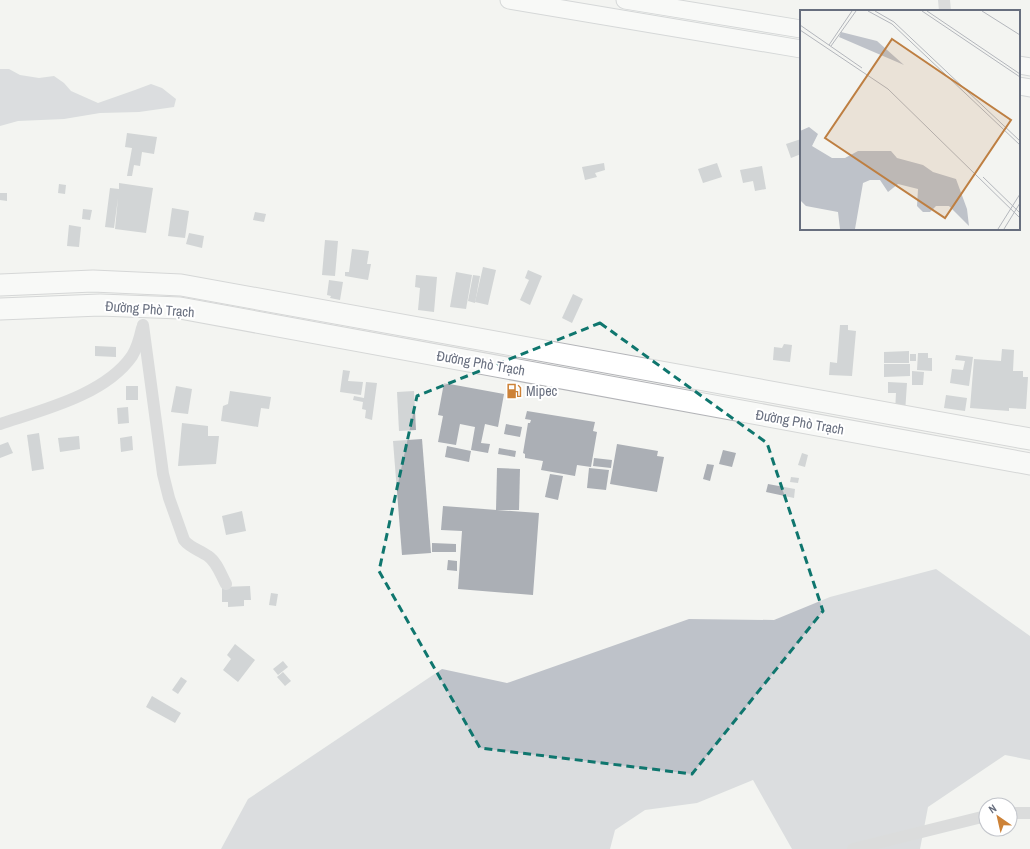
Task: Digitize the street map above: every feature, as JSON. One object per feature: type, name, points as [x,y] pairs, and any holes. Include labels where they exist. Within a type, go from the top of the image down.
[{"type":"highway","name":"Đường Phò Trạch","points":[[0,285],[93,281],[181,285],[1030,439]]},
{"type":"highway","name":"Đường Phò Trạch","points":[[0,309],[100,305],[143,316],[180,308],[1030,464]]},
{"type":"street","points":[[509,0],[800,49]]},
{"type":"street","points":[[625,0],[800,29]]},
{"type":"street","points":[[944,0],[945,10]]},
{"type":"street","points":[[1020,65],[1030,67]]},
{"type":"street","points":[[1020,86],[1030,88]]},
{"type":"street","points":[[0,424],[67,402],[96,387],[118,371],[132,356],[136,347],[143,316]]},
{"type":"street","points":[[143,316],[163,474],[169,498],[184,540],[187,544],[209,556],[214,561],[226,584]]},
{"type":"street","points":[[1018,813],[1030,813]]},
{"type":"street","points":[[853,849],[978,818]]},
{"type":"highlighted area","points":[[600,323],[767,443],[823,611],[692,774],[480,748],[379,571],[417,396]]},
{"type":"shaded area","points":[[0,69],[9,69],[20,75],[39,78],[54,76],[64,83],[71,91],[98,103],[151,84],[162,88],[176,99],[174,107],[139,112],[100,113],[64,119],[18,121],[0,126]]},
{"type":"shaded area","points":[[936,569],[1030,636],[1030,760],[1005,755],[928,807],[920,849],[792,849],[753,780],[697,803],[645,810],[615,830],[610,849],[221,849],[248,799],[442,669],[507,683],[689,619],[774,620],[830,597]]},
{"type":"building","points":[[127,133],[157,137],[154,154],[142,152],[140,166],[134,165],[132,176],[127,176],[132,148],[125,147]]},
{"type":"building","points":[[800,139],[800,154],[791,158],[786,144]]},
{"type":"building","points":[[604,163],[605,170],[595,173],[597,177],[585,180],[582,167]]},
{"type":"building","points":[[717,163],[722,177],[703,183],[698,169]]},
{"type":"building","points":[[762,166],[766,189],[755,191],[753,181],[743,183],[740,170]]},
{"type":"building","points":[[119,183],[153,188],[146,233],[115,229],[118,198],[114,228],[105,227],[110,188],[119,189]]},
{"type":"building","points":[[59,184],[66,185],[65,194],[58,193]]},
{"type":"building","points":[[0,193],[7,193],[7,201],[0,200]]},
{"type":"building","points":[[172,208],[189,211],[185,238],[168,236]]},
{"type":"building","points":[[83,209],[92,210],[90,220],[82,219]]},
{"type":"building","points":[[255,212],[266,214],[264,222],[253,220]]},
{"type":"building","points":[[69,225],[81,227],[79,247],[67,246]]},
{"type":"building","points":[[189,233],[204,236],[202,248],[186,244]]},
{"type":"building","points":[[325,240],[338,241],[335,276],[322,275]]},
{"type":"building","points":[[352,249],[369,251],[367,264],[371,264],[368,280],[345,276],[345,272],[349,272]]},
{"type":"building","points":[[483,267],[496,270],[488,305],[475,302]]},
{"type":"building","points":[[528,270],[542,276],[530,305],[520,300],[529,280],[525,278]]},
{"type":"building","points":[[456,272],[472,275],[466,309],[450,307]]},
{"type":"building","points":[[416,275],[437,277],[434,312],[418,310],[420,288],[415,287]]},
{"type":"building","points":[[473,275],[480,276],[475,303],[468,301]]},
{"type":"building","points":[[329,280],[343,282],[340,300],[330,298],[331,296],[327,295]]},
{"type":"building","points":[[573,294],[583,299],[572,323],[562,318]]},
{"type":"building","points":[[840,325],[848,325],[848,330],[856,331],[852,376],[829,375],[830,362],[837,363]]},
{"type":"building","points":[[784,344],[792,345],[790,362],[773,360],[774,347],[782,348]]},
{"type":"building","points":[[95,346],[116,347],[116,357],[95,356]]},
{"type":"building","points":[[1002,349],[1014,350],[1013,371],[1023,371],[1023,377],[1028,377],[1026,409],[1009,408],[1009,411],[970,408],[974,359],[1001,361]]},
{"type":"building","points":[[909,351],[909,363],[884,363],[884,352]]},
{"type":"building","points":[[918,353],[928,353],[928,358],[932,358],[932,371],[917,370]]},
{"type":"building","points":[[910,354],[916,354],[916,361],[910,361]]},
{"type":"building","points":[[956,355],[973,357],[969,386],[950,383],[952,369],[963,370],[965,361],[955,360]]},
{"type":"building","points":[[884,364],[910,364],[910,376],[884,377]]},
{"type":"building","points":[[343,370],[350,371],[348,381],[363,382],[361,395],[340,392]]},
{"type":"building","points":[[912,371],[924,372],[923,385],[912,385]]},
{"type":"building","points":[[366,382],[377,383],[372,420],[365,418],[366,410],[362,409],[363,402],[353,400],[354,396],[364,398]]},
{"type":"building","points":[[888,382],[907,383],[905,413],[895,412],[896,393],[888,393]]},
{"type":"building","points":[[444,383],[504,394],[498,427],[485,424],[481,443],[490,444],[488,453],[471,450],[475,427],[460,424],[456,445],[438,442],[443,416],[438,415]]},
{"type":"building","points":[[126,386],[138,386],[138,400],[126,400]]},
{"type":"building","points":[[176,386],[192,389],[188,414],[171,412]]},
{"type":"building","points":[[230,391],[271,397],[269,409],[261,408],[258,427],[221,421],[223,406],[228,404]]},
{"type":"building","points":[[414,391],[416,430],[399,431],[397,392]]},
{"type":"building","points":[[946,395],[967,398],[965,411],[944,408]]},
{"type":"building","points":[[128,407],[129,423],[118,424],[117,408]]},
{"type":"building","points":[[527,411],[595,422],[593,431],[597,432],[591,467],[577,465],[575,476],[541,470],[543,461],[525,458],[525,454],[523,453],[528,423],[530,423],[531,420],[525,419]]},
{"type":"building","points":[[182,423],[208,426],[208,436],[219,436],[216,464],[178,466]]},
{"type":"building","points":[[506,424],[522,427],[520,437],[504,434]]},
{"type":"building","points":[[39,433],[44,469],[32,471],[27,435]]},
{"type":"building","points":[[79,436],[80,449],[60,452],[58,438]]},
{"type":"building","points":[[132,436],[133,450],[121,452],[120,438]]},
{"type":"building","points":[[422,439],[431,553],[402,555],[393,441]]},
{"type":"building","points":[[8,442],[13,453],[0,458],[0,445]]},
{"type":"building","points":[[617,444],[658,451],[657,456],[664,457],[657,492],[610,484]]},
{"type":"building","points":[[447,446],[471,451],[469,462],[445,457]]},
{"type":"building","points":[[499,448],[516,451],[515,457],[498,454]]},
{"type":"building","points":[[723,450],[736,453],[732,467],[719,464]]},
{"type":"building","points":[[802,453],[808,455],[805,467],[798,465]]},
{"type":"building","points":[[594,458],[612,460],[611,468],[593,466]]},
{"type":"building","points":[[707,464],[714,465],[710,481],[703,479]]},
{"type":"building","points":[[497,468],[520,469],[519,510],[496,510]]},
{"type":"building","points":[[589,468],[609,470],[606,490],[587,488]]},
{"type":"building","points":[[550,474],[563,476],[558,500],[545,497]]},
{"type":"building","points":[[791,477],[799,478],[798,483],[790,482]]},
{"type":"building","points":[[768,484],[795,489],[794,498],[766,492]]},
{"type":"building","points":[[443,506],[539,513],[533,595],[458,589],[462,531],[441,530]]},
{"type":"building","points":[[242,511],[246,531],[226,535],[222,516]]},
{"type":"building","points":[[432,543],[456,544],[456,552],[432,552]]},
{"type":"building","points":[[448,560],[457,561],[457,571],[447,570]]},
{"type":"building","points":[[250,586],[251,600],[244,600],[244,606],[228,607],[228,602],[222,602],[222,587]]},
{"type":"building","points":[[271,593],[278,594],[276,606],[269,605]]},
{"type":"building","points":[[235,644],[255,660],[238,682],[223,670],[231,659],[227,655]]},
{"type":"building","points":[[283,661],[288,667],[278,675],[273,669]]},
{"type":"building","points":[[283,672],[291,681],[285,686],[277,677]]},
{"type":"building","points":[[181,677],[187,681],[178,694],[172,690]]},
{"type":"building","points":[[152,696],[181,713],[175,723],[146,707]]},
{"type":"place","name":"Mipec","points":[[514,391]]}]
